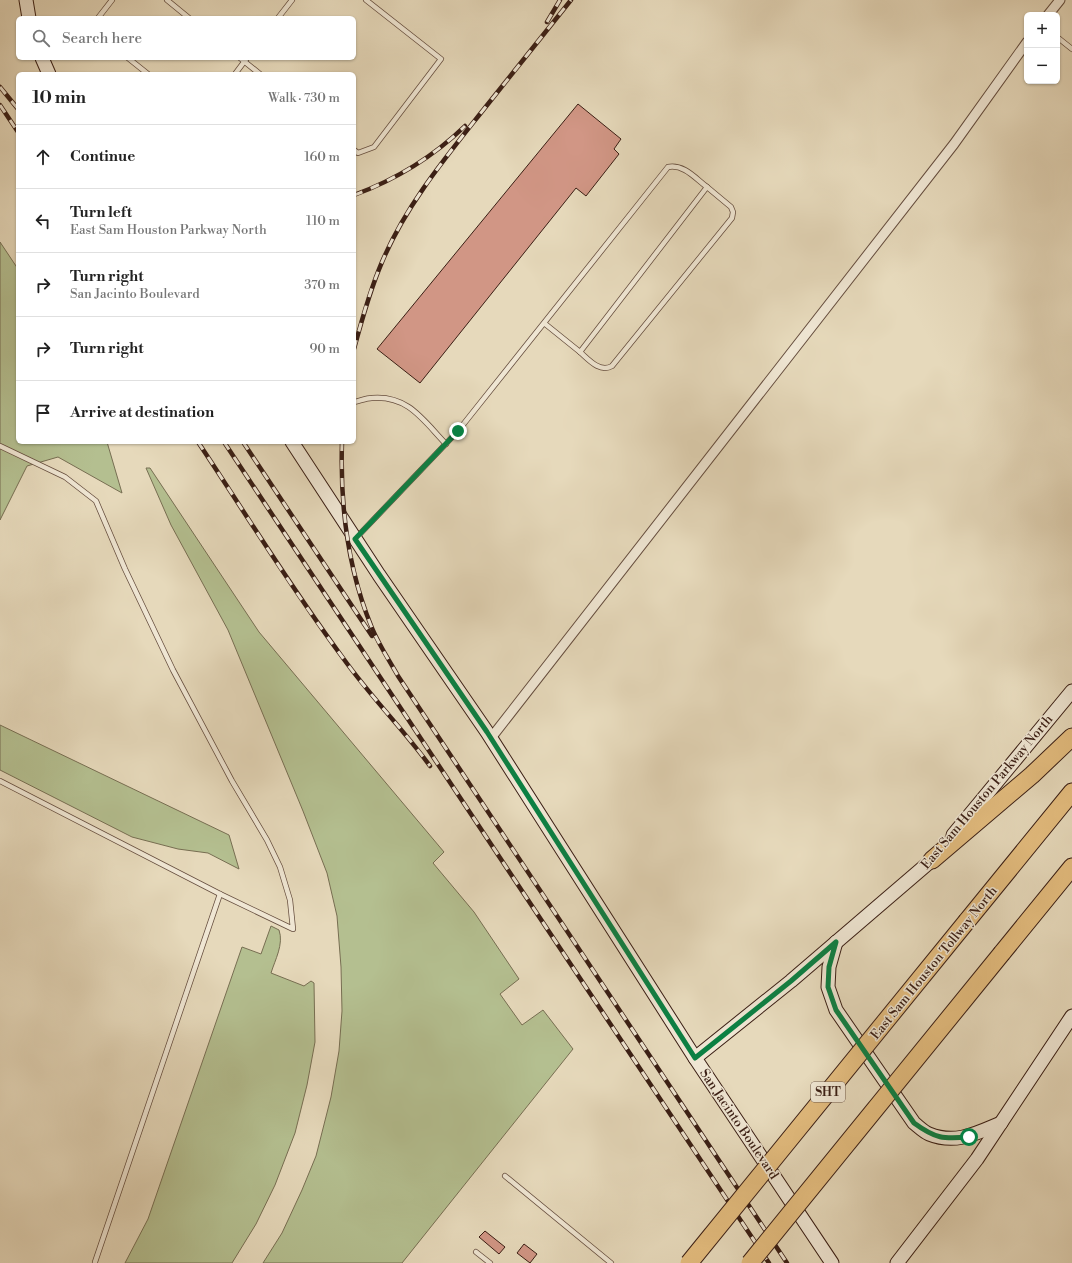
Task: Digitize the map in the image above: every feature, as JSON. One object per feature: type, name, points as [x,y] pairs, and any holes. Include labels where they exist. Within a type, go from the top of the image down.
[{"type":"highway","points":[[932,860],[1032,775],[1072,737]]},
{"type":"highway","name":"East Sam Houston Tollway North","points":[[689,1263],[1072,792]]},
{"type":"highway","points":[[750,1263],[1072,867]]},
{"type":"main road","points":[[26,0],[29,16]]},
{"type":"main road","name":"San Jacinto Boulevard","points":[[293,444],[355,539],[490,738],[695,1058],[832,1263]]},
{"type":"main road","name":"East Sam Houston Parkway North","points":[[695,1058],[791,981],[932,860],[1072,692]]},
{"type":"main road","points":[[836,942],[829,967],[828,987],[836,1010],[914,1123],[929,1134],[949,1138],[969,1137],[1001,1123]]},
{"type":"main road","points":[[897,1263],[977,1159],[1072,1016]]},
{"type":"street","points":[[1050,12],[1060,0]]},
{"type":"street","points":[[490,738],[954,144],[1024,46]]},
{"type":"lane","points":[[100,16],[112,0]]},
{"type":"lane","points":[[167,0],[187,16]]},
{"type":"lane","points":[[280,16],[292,0]]},
{"type":"lane","points":[[356,152],[358,153],[374,147],[441,59],[366,0]]},
{"type":"lane","points":[[1060,39],[1072,49]]},
{"type":"lane","points":[[130,60],[146,72]]},
{"type":"lane","points":[[237,72],[246,60],[258,72]]},
{"type":"lane","points":[[355,539],[458,431],[668,167],[675,166],[683,168],[731,207],[733,212],[732,218],[612,366],[607,369],[601,369],[544,323]]},
{"type":"lane","points":[[580,352],[707,187]]},
{"type":"lane","points":[[356,402],[371,398],[390,398],[413,408],[446,444]]},
{"type":"lane","points":[[0,446],[65,478],[96,501],[125,569],[173,670],[232,781],[267,840],[280,867],[290,900],[293,930],[0,781]]},
{"type":"lane","points":[[95,1262],[220,894]]},
{"type":"lane","points":[[504,1176],[611,1263]]},
{"type":"lane","points":[[476,1252],[490,1263]]},
{"type":"green space","points":[[0,242],[16,266],[16,444],[108,444],[122,493],[58,457],[27,466],[0,520]]},
{"type":"green space","points":[[146,468],[150,468],[259,632],[444,852],[433,863],[474,912],[519,979],[500,994],[522,1025],[543,1010],[573,1049],[402,1263],[263,1263],[282,1233],[316,1156],[331,1097],[339,1051],[342,1011],[341,967],[337,916],[327,873],[228,630],[171,525]]},
{"type":"green space","points":[[0,725],[229,835],[239,869],[208,853],[178,849],[132,837],[0,770]]},
{"type":"green space","points":[[271,926],[279,930],[280,946],[271,973],[304,986],[311,981],[314,983],[315,1042],[307,1085],[295,1133],[275,1185],[256,1224],[232,1263],[125,1263],[148,1219],[242,947],[261,954]]},
{"type":"building","points":[[578,104],[621,139],[614,149],[619,154],[586,196],[576,188],[420,383],[377,349]]},
{"type":"building","points":[[485,1231],[505,1247],[499,1254],[479,1237]]},
{"type":"building","points":[[524,1244],[537,1254],[530,1263],[517,1253]]},
{"type":"railway","points":[[547,22],[560,0]]},
{"type":"railway","points":[[356,342],[370,294],[382,262],[415,201],[455,145],[571,0]]},
{"type":"railway","points":[[0,87],[16,107]]},
{"type":"railway","points":[[0,105],[16,129]]},
{"type":"railway","points":[[356,194],[384,182],[413,166],[427,157],[465,126]]},
{"type":"railway","points":[[199,444],[324,632],[353,672],[430,766]]},
{"type":"railway","points":[[225,444],[769,1263]]},
{"type":"railway","points":[[244,444],[372,636]]},
{"type":"railway","points":[[342,444],[342,489],[351,560],[364,606],[372,628],[381,646],[398,676],[787,1263]]},
{"type":"route","points":[[458,431],[355,539],[487,732],[695,1058],[791,981],[836,942],[829,967],[828,987],[836,1010],[914,1123],[929,1134],[949,1138],[969,1137]]}]
